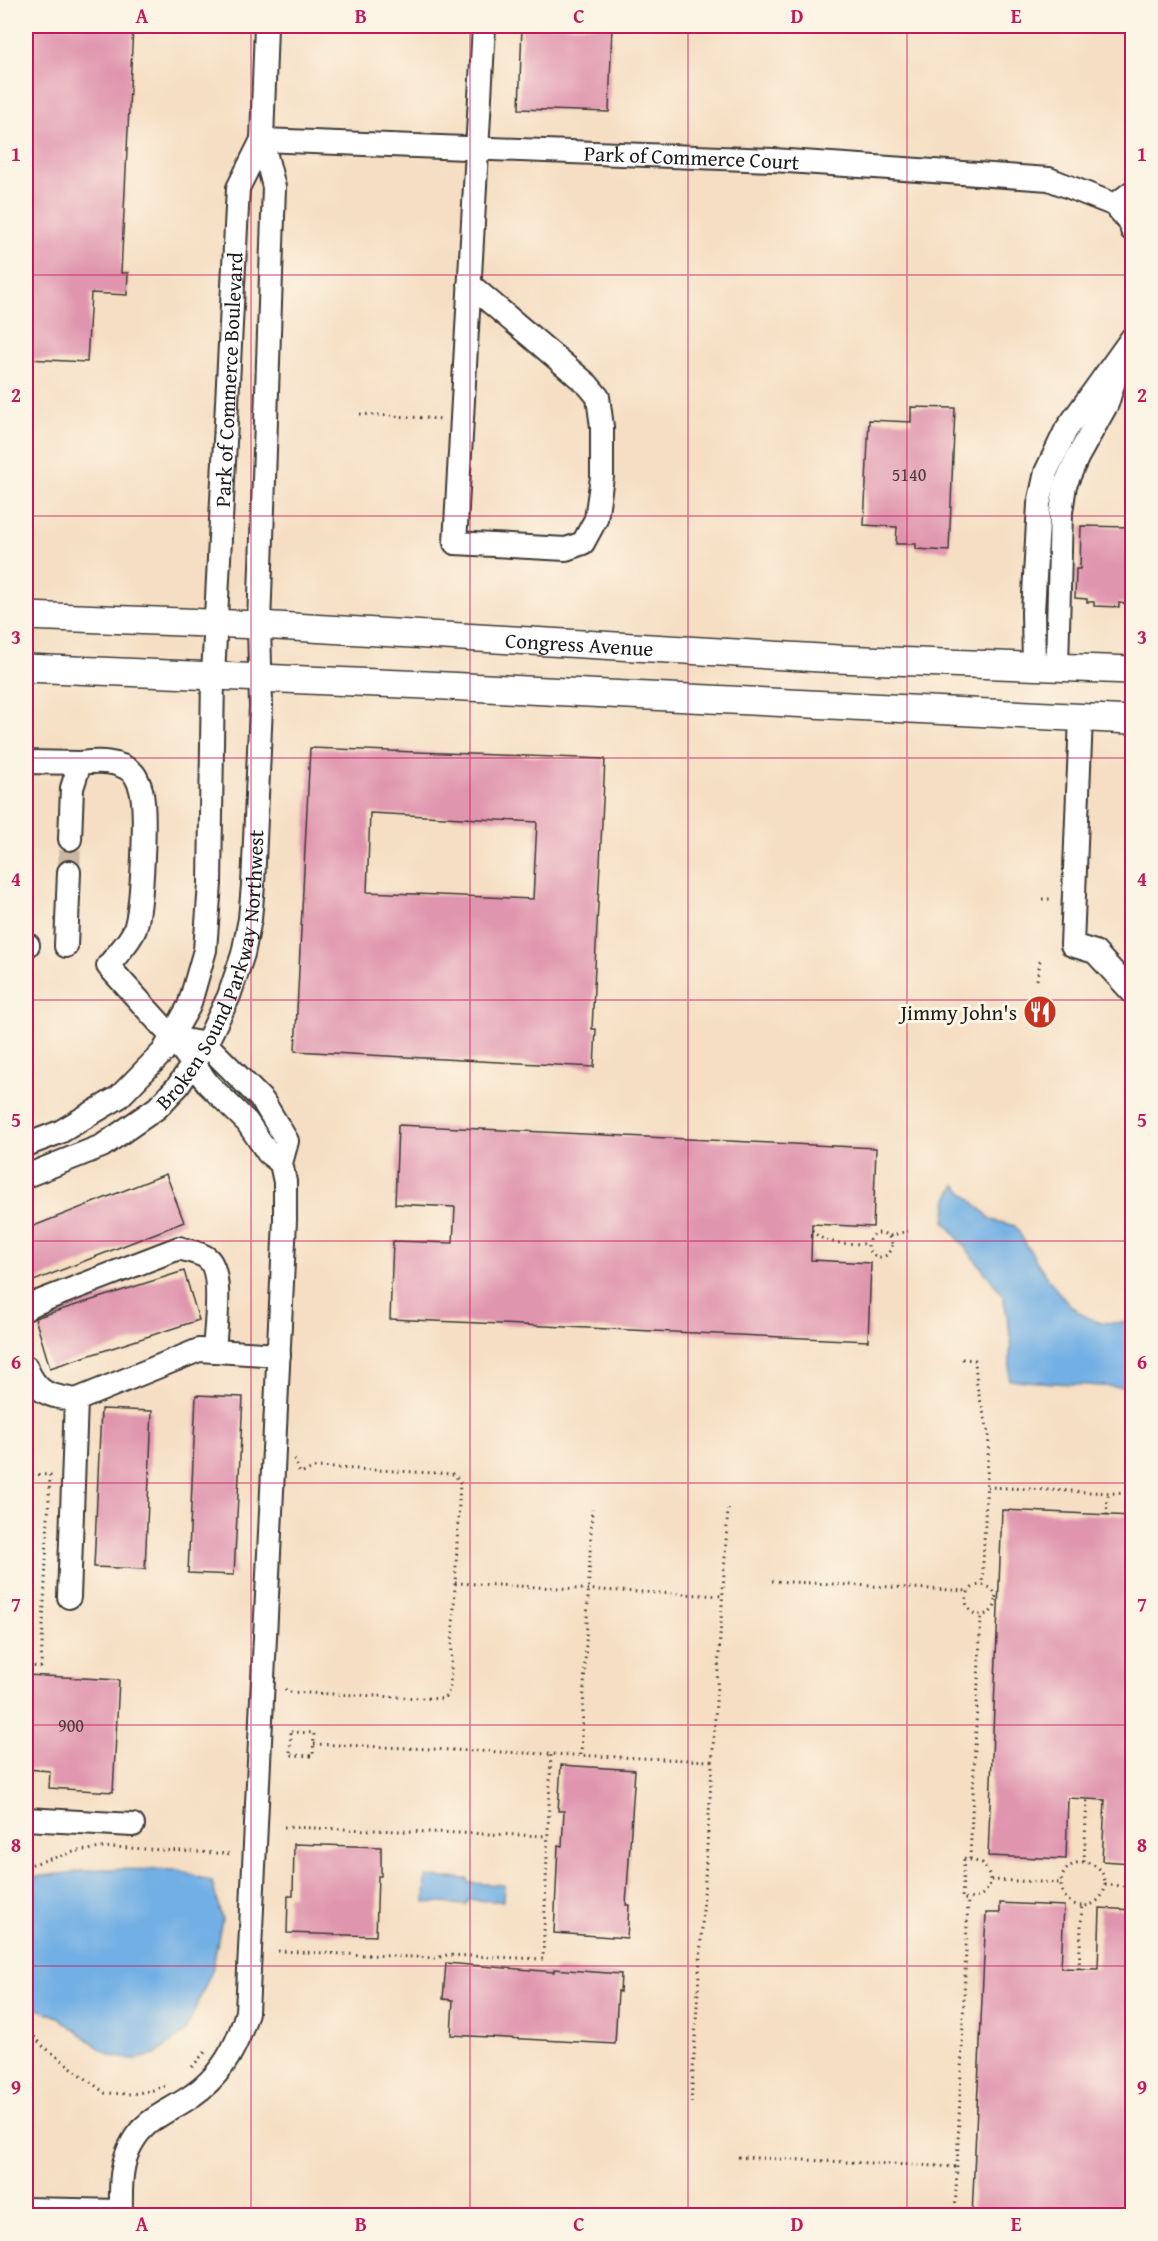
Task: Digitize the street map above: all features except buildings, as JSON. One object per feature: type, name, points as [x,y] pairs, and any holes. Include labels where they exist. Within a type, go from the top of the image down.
[{"type":"main road","name":"Congress Avenue","points":[[26,616],[259,625],[826,658],[1132,670]]},
{"type":"main road","points":[[26,668],[260,677],[1132,720]]},
{"type":"street","name":"Park of Commerce Boulevard","points":[[260,677],[259,625],[274,187],[262,140],[266,26]]},
{"type":"street","points":[[469,284],[598,397],[602,426],[602,477],[596,519],[583,543],[566,549],[455,543],[476,149],[484,26]]},
{"type":"street","name":"Park of Commerce Boulevard","points":[[213,676],[238,188],[262,140]]},
{"type":"street","name":"Park of Commerce Court","points":[[262,140],[773,160],[1049,179],[1124,199]]},
{"type":"street","points":[[1124,199],[1132,230]]},
{"type":"street","points":[[1045,666],[1065,485],[1107,404],[1129,344]]},
{"type":"street","name":"Broken Sound Parkway Northwest","points":[[26,1145],[60,1132],[119,1097],[163,1052],[189,1006],[205,950],[209,916],[213,676]]},
{"type":"street","name":"Broken Sound Parkway Northwest","points":[[26,1176],[102,1146],[157,1108],[178,1086],[206,1044],[229,996],[243,954],[250,919],[261,706],[260,677]]},
{"type":"street","points":[[1081,717],[1072,945],[1095,952],[1132,992]]},
{"type":"street","points":[[26,762],[100,761],[120,765],[134,774],[141,790],[143,813],[140,905],[135,930],[108,966],[172,1038],[209,1085],[247,1122],[268,1153],[281,1163]]},
{"type":"street","points":[[70,839],[72,788],[80,763]]},
{"type":"street","points":[[66,946],[69,872]]},
{"type":"street","points":[[26,2209],[121,2213],[122,2176],[126,2156],[140,2132],[158,2116],[192,2096],[208,2083],[232,2052],[247,2012],[285,1220],[285,1182],[281,1163],[286,1141],[263,1101],[206,1044],[172,1038]]},
{"type":"street","points":[[26,1309],[28,1306],[179,1248],[207,1258],[214,1268],[217,1285],[214,1352]]},
{"type":"street","points":[[26,1367],[33,1383],[43,1391],[53,1397],[76,1400],[199,1350],[279,1355]]},
{"type":"street","points":[[69,1597],[76,1400]]},
{"type":"street","points":[[26,1819],[133,1825]]},
{"type":"path","points":[[360,414],[462,421]]},
{"type":"path","points":[[1042,899],[1057,900]]},
{"type":"path","points":[[1037,980],[1040,961]]},
{"type":"path","points":[[812,1230],[827,1241],[868,1244]]},
{"type":"path","points":[[890,1236],[908,1231]]},
{"type":"path","points":[[885,1233],[890,1236],[893,1246],[884,1257],[875,1256],[868,1249],[868,1244],[872,1235],[885,1233]]},
{"type":"path","points":[[962,1359],[975,1360],[978,1394],[989,1435],[982,1585]]},
{"type":"path","points":[[285,1689],[288,1692],[444,1699],[450,1689],[460,1482],[453,1474],[316,1467],[300,1473],[292,1454]]},
{"type":"path","points":[[26,1474],[50,1474],[41,1666],[26,1666]]},
{"type":"path","points":[[987,1487],[1132,1494]]},
{"type":"path","points":[[1107,1515],[1108,1492]]},
{"type":"path","points":[[581,1755],[592,1509]]},
{"type":"path","points":[[691,2103],[728,1509]]},
{"type":"path","points":[[772,1581],[970,1591]]},
{"type":"path","points":[[455,1583],[723,1596]]},
{"type":"path","points":[[982,1585],[992,1588],[997,1602],[991,1612],[981,1616],[969,1609],[966,1599],[973,1587],[982,1585]]},
{"type":"path","points":[[970,1859],[981,1616]]},
{"type":"path","points":[[291,1732],[314,1733],[314,1744],[314,1756],[290,1755],[291,1732]]},
{"type":"path","points":[[314,1744],[712,1761]]},
{"type":"path","points":[[278,1951],[436,1958],[447,1955],[543,1959],[551,1754]]},
{"type":"path","points":[[1084,1862],[1087,1800]]},
{"type":"path","points":[[284,1827],[548,1836]]},
{"type":"path","points":[[26,1866],[77,1851],[111,1847],[232,1854]]},
{"type":"path","points":[[964,1858],[977,1860],[987,1868],[990,1880],[989,1887],[981,1896],[968,1900],[962,1899],[964,1858]]},
{"type":"path","points":[[1084,1862],[1097,1866],[1105,1885],[1101,1898],[1082,1906],[1067,1899],[1062,1892],[1061,1883],[1068,1867],[1084,1862]]},
{"type":"path","points":[[990,1880],[1061,1883]]},
{"type":"path","points":[[1105,1885],[1132,1886]]},
{"type":"path","points":[[955,2216],[968,1900]]},
{"type":"path","points":[[1079,1968],[1082,1906]]},
{"type":"path","points":[[26,2028],[44,2046],[105,2093],[132,2094],[154,2090],[173,2083]]},
{"type":"path","points":[[190,2069],[211,2045]]},
{"type":"path","points":[[738,2157],[957,2168]]},
{"type":"water","points":[[956,1185],[992,1220],[1015,1226],[1051,1283],[1074,1309],[1100,1322],[1132,1322],[1132,1388],[1009,1380],[1011,1338],[1003,1295],[945,1222],[948,1198]]},
{"type":"water","points":[[101,1869],[180,1870],[212,1882],[222,1919],[212,1971],[185,2032],[155,2055],[132,2060],[109,2055],[58,2017],[26,2004],[26,1878]]},
{"type":"water","points":[[426,1877],[468,1879],[469,1883],[504,1885],[503,1901],[468,1900],[467,1905],[425,1902]]},
{"type":"tunnel","points":[[69,872],[70,839]]},
{"type":"place","name":"Jimmy John's","points":[[1040,1012]]}]
